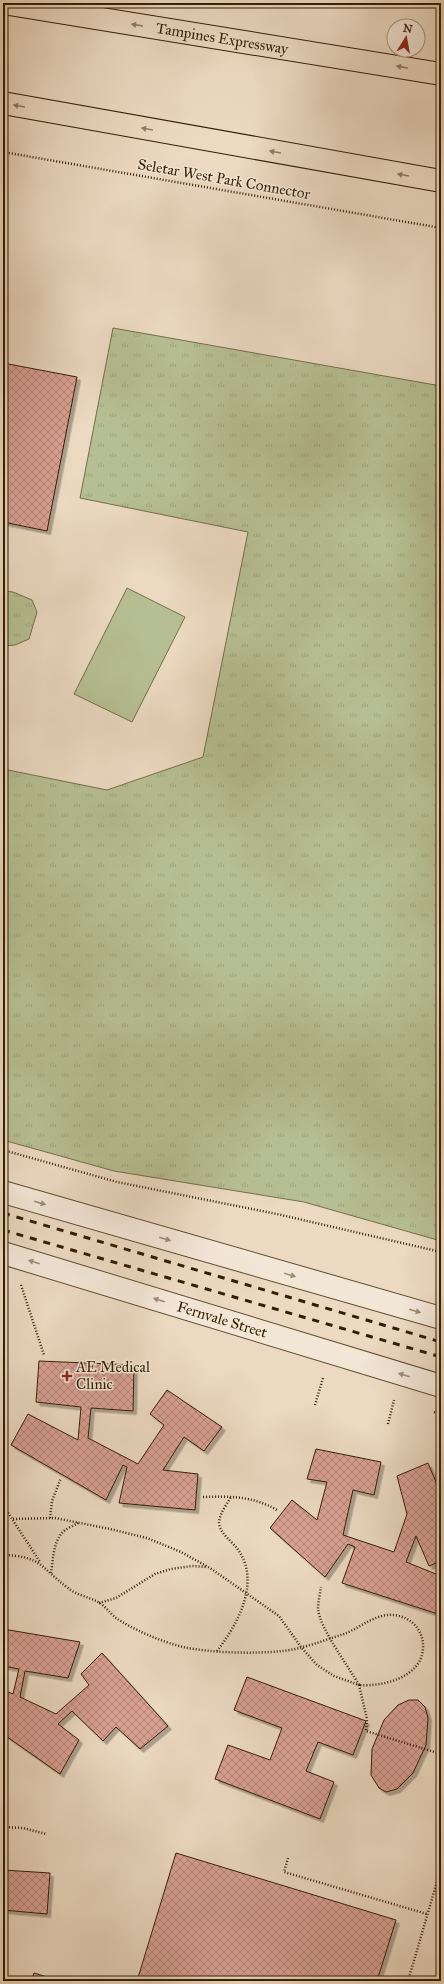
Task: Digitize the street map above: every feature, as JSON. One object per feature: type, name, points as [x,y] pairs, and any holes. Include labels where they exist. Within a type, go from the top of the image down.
[{"type":"highway","name":"Tampines Expressway","points":[[3,3],[441,74]]},
{"type":"highway","points":[[3,103],[441,182]]},
{"type":"street","points":[[3,1192],[441,1318]]},
{"type":"street","name":"Fernvale Street","points":[[3,1253],[441,1386]]},
{"type":"path","name":"Seletar West Park Connector","points":[[3,152],[441,228]]},
{"type":"path","points":[[3,1150],[117,1182],[277,1214],[441,1252]]},
{"type":"path","points":[[19,1280],[44,1355]]},
{"type":"path","points":[[315,1405],[323,1378]]},
{"type":"path","points":[[388,1424],[394,1400]]},
{"type":"path","points":[[50,1518],[52,1501],[61,1478]]},
{"type":"path","points":[[216,1651],[241,1614],[248,1578],[246,1565],[240,1554],[222,1530],[219,1523],[220,1516],[231,1496]]},
{"type":"path","points":[[203,1497],[246,1497],[257,1500],[277,1510]]},
{"type":"path","points":[[3,1505],[40,1562],[68,1589],[99,1603],[115,1617],[140,1632],[183,1646],[216,1651],[283,1651],[301,1647],[346,1633],[381,1616],[394,1615],[411,1622],[421,1634],[423,1652],[420,1663],[415,1668],[389,1682],[372,1686],[359,1686],[334,1676],[322,1668],[301,1647],[279,1616],[210,1568],[181,1552],[146,1538],[78,1523],[50,1518],[12,1518]]},
{"type":"path","points":[[51,1573],[55,1551],[60,1536],[62,1533],[78,1523]]},
{"type":"path","points":[[3,1556],[24,1557],[40,1562]]},
{"type":"path","points":[[99,1603],[116,1598],[155,1574],[171,1568],[192,1566],[210,1568]]},
{"type":"path","points":[[321,1587],[318,1609],[330,1638],[359,1686],[367,1719],[366,1731],[441,1754]]},
{"type":"path","points":[[3,1827],[23,1828],[46,1834]]},
{"type":"path","points":[[288,1858],[284,1872],[427,1914]]},
{"type":"path","points":[[408,1981],[441,1868]]},
{"type":"green space","points":[[113,328],[441,386],[441,1241],[304,1202],[114,1171],[3,1140],[3,769],[107,790],[203,757],[248,532],[80,498]]},
{"type":"green space","points":[[127,588],[185,617],[132,722],[74,694]]},
{"type":"green space","points":[[3,591],[13,592],[32,600],[37,612],[29,639],[15,645],[3,646]]},
{"type":"building","points":[[3,363],[77,377],[47,531],[3,522]]},
{"type":"building","points":[[39,1361],[134,1365],[133,1411],[91,1408],[88,1438],[138,1464],[164,1425],[150,1414],[167,1390],[222,1427],[204,1451],[184,1437],[163,1470],[198,1474],[195,1510],[119,1503],[127,1467],[123,1465],[106,1500],[11,1445],[28,1414],[78,1440],[81,1407],[36,1402]]},
{"type":"building","points":[[316,1449],[381,1462],[374,1495],[353,1490],[343,1535],[394,1552],[407,1514],[397,1476],[428,1463],[441,1494],[441,1561],[429,1566],[416,1536],[406,1562],[441,1576],[441,1615],[342,1583],[355,1547],[348,1544],[325,1577],[270,1528],[292,1500],[317,1520],[327,1482],[307,1479]]},
{"type":"building","points":[[3,1629],[80,1642],[68,1678],[25,1671],[20,1697],[56,1714],[89,1685],[81,1674],[102,1653],[168,1726],[140,1749],[116,1727],[103,1741],[72,1711],[58,1724],[79,1740],[60,1774],[3,1734],[3,1690],[13,1694],[19,1669],[3,1666]]},
{"type":"building","points":[[247,1677],[366,1721],[353,1755],[318,1742],[306,1771],[334,1782],[320,1819],[215,1779],[228,1745],[270,1760],[282,1728],[234,1710]]},
{"type":"building","points":[[409,1700],[418,1700],[425,1707],[428,1718],[426,1745],[413,1773],[397,1789],[386,1792],[379,1788],[371,1775],[372,1749],[384,1720],[398,1705]]},
{"type":"building","points":[[176,1853],[396,1920],[377,1981],[137,1981]]},
{"type":"building","points":[[3,1870],[50,1873],[47,1914],[3,1910]]},
{"type":"building","points":[[34,1973],[60,1981],[31,1981]]},
{"type":"railway","points":[[3,1213],[441,1342]]},
{"type":"railway","points":[[3,1230],[441,1357]]},
{"type":"place","name":"AE Medical Clinic","points":[[67,1376]]}]
